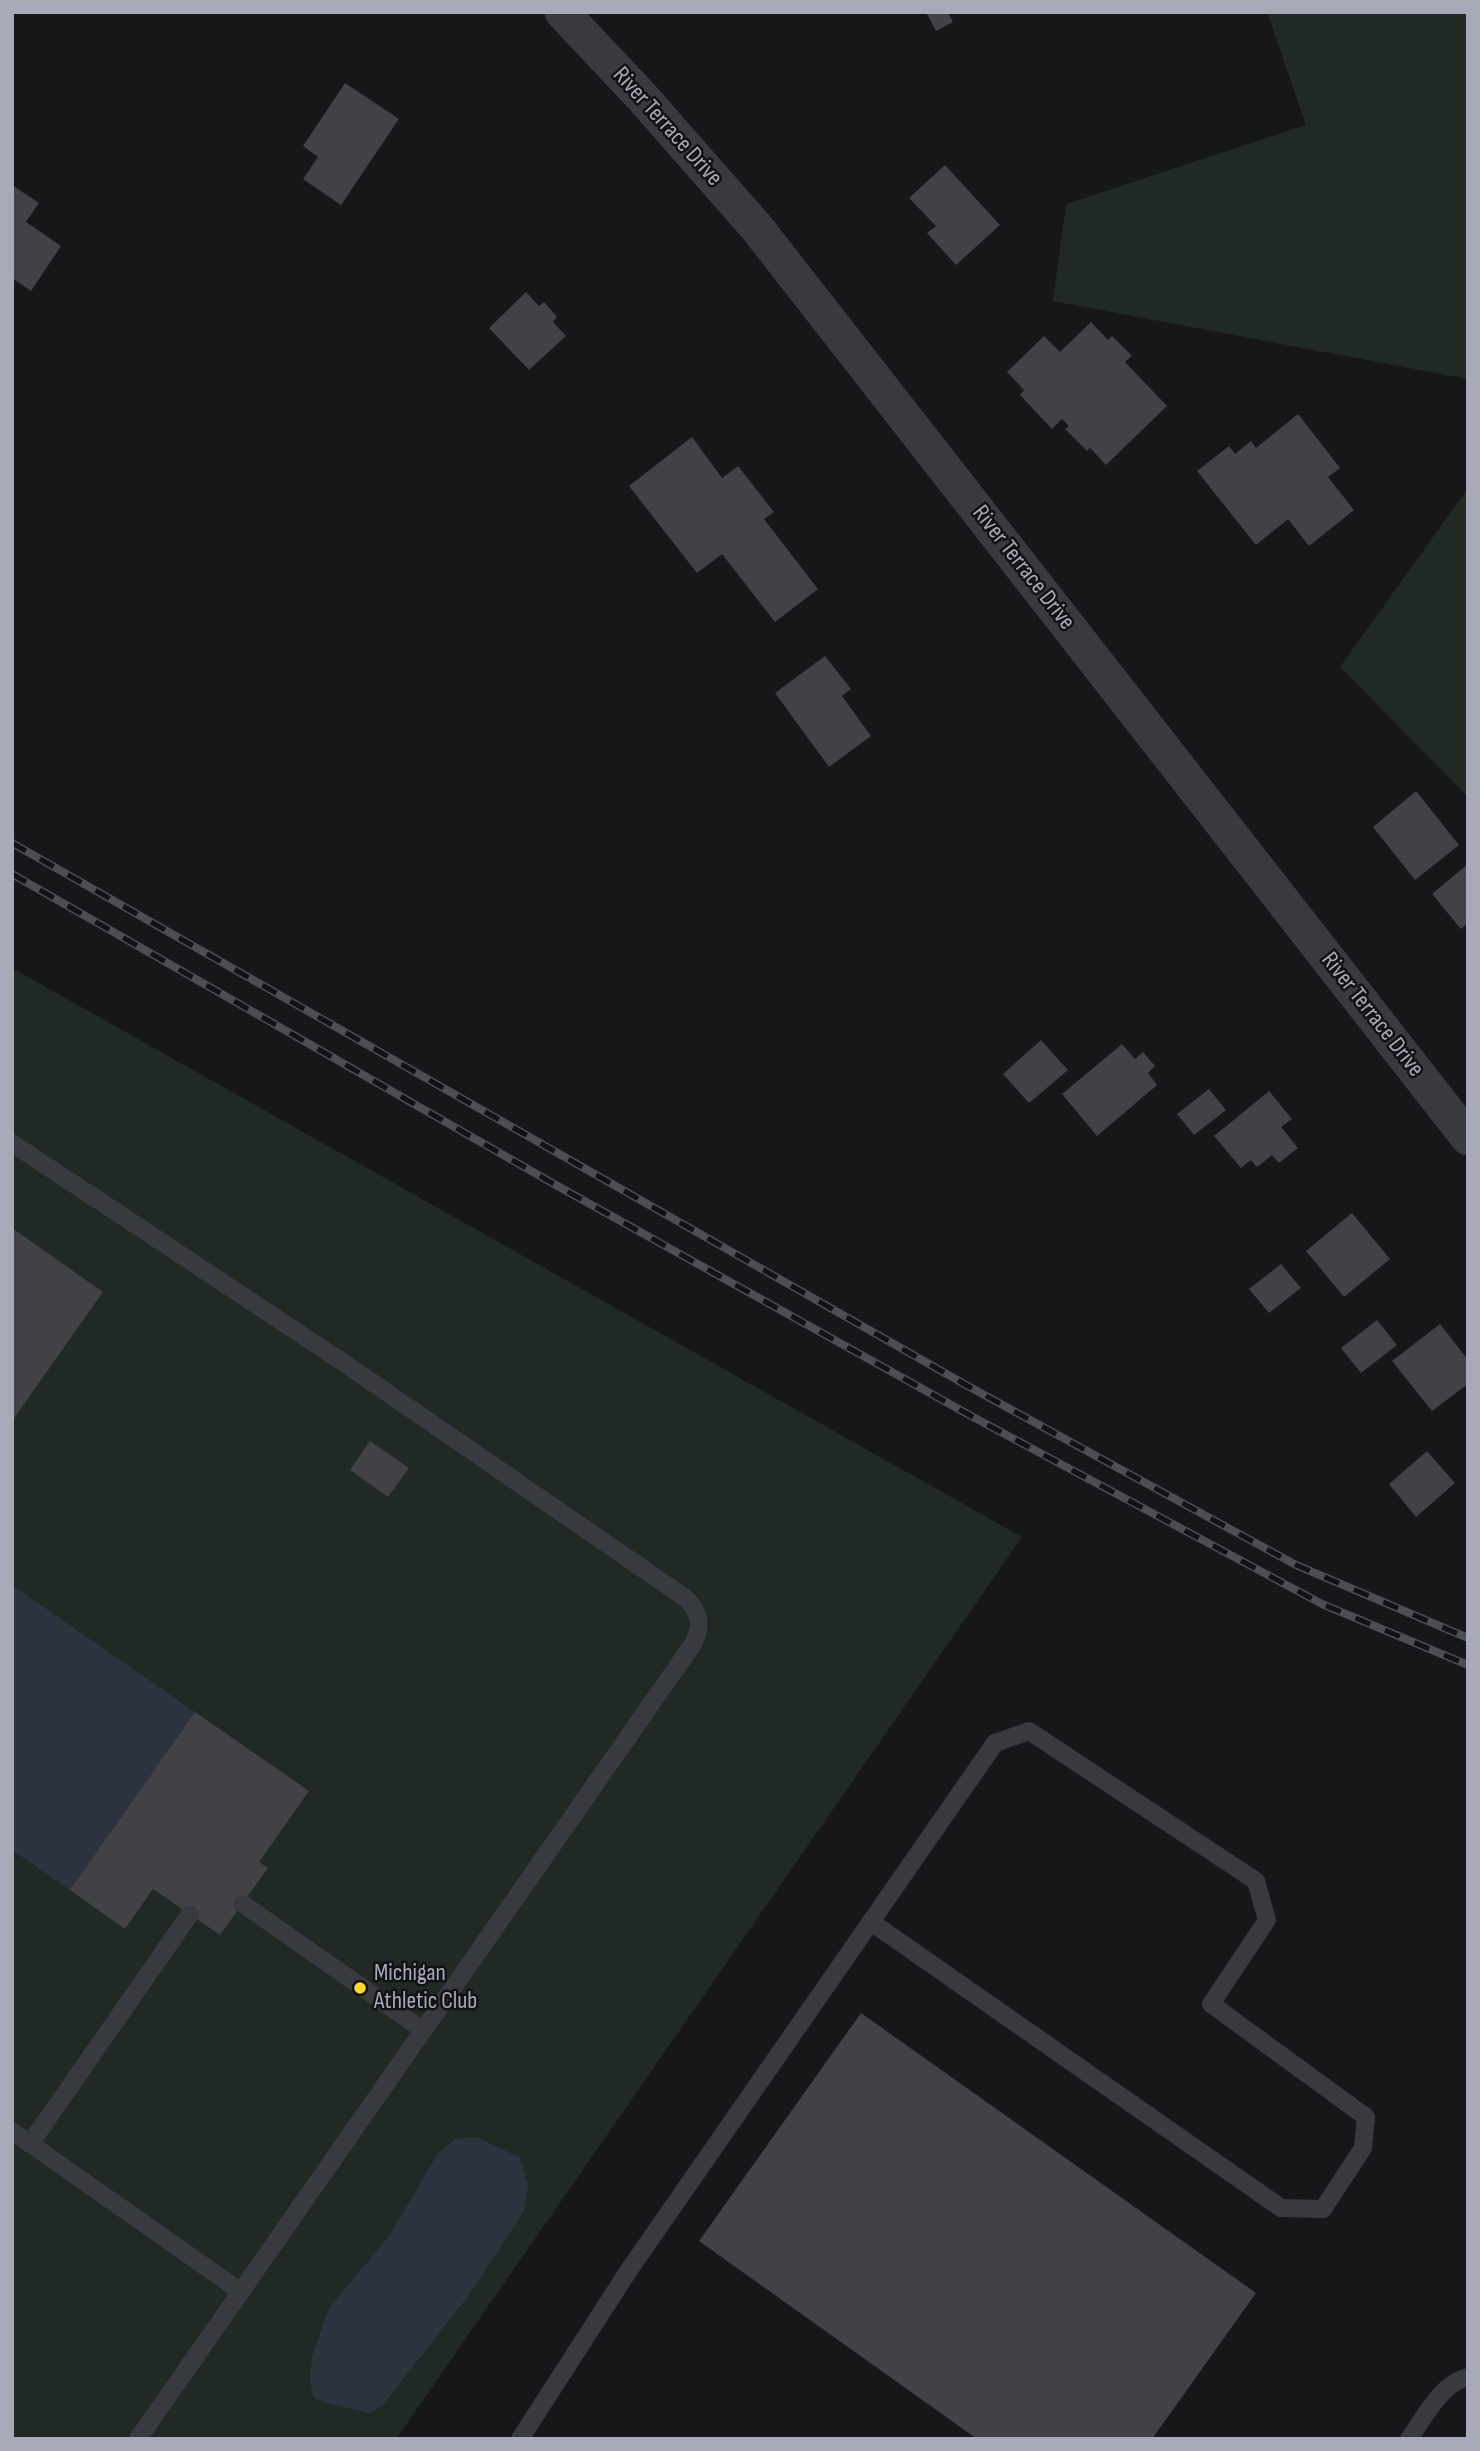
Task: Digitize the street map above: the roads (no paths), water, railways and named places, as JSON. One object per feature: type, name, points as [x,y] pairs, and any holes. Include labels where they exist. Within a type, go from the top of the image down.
[{"type":"street","name":"River Terrace Drive","points":[[562,12],[642,97],[757,228],[1468,1138]]},
{"type":"lane","points":[[12,1143],[355,1371],[694,1606],[700,1619],[699,1632],[693,1644],[138,2439]]},
{"type":"lane","points":[[520,2439],[629,2270],[995,1743],[1029,1731],[1256,1881],[1267,1920],[1211,2004],[1366,2118],[1363,2148],[1323,2209],[1281,2208],[871,1922]]},
{"type":"lane","points":[[243,1903],[423,2030]]},
{"type":"lane","points":[[30,2144],[190,1914]]},
{"type":"lane","points":[[12,2131],[240,2291]]},
{"type":"lane","points":[[1409,2439],[1437,2398],[1460,2378],[1468,2376]]},
{"type":"railway","points":[[12,843],[966,1385],[1296,1565],[1468,1638]]},
{"type":"railway","points":[[12,874],[554,1184],[973,1417],[1322,1604],[1468,1665]]},
{"type":"place","name":"Michigan Athletic Club","points":[[360,1988]]}]
